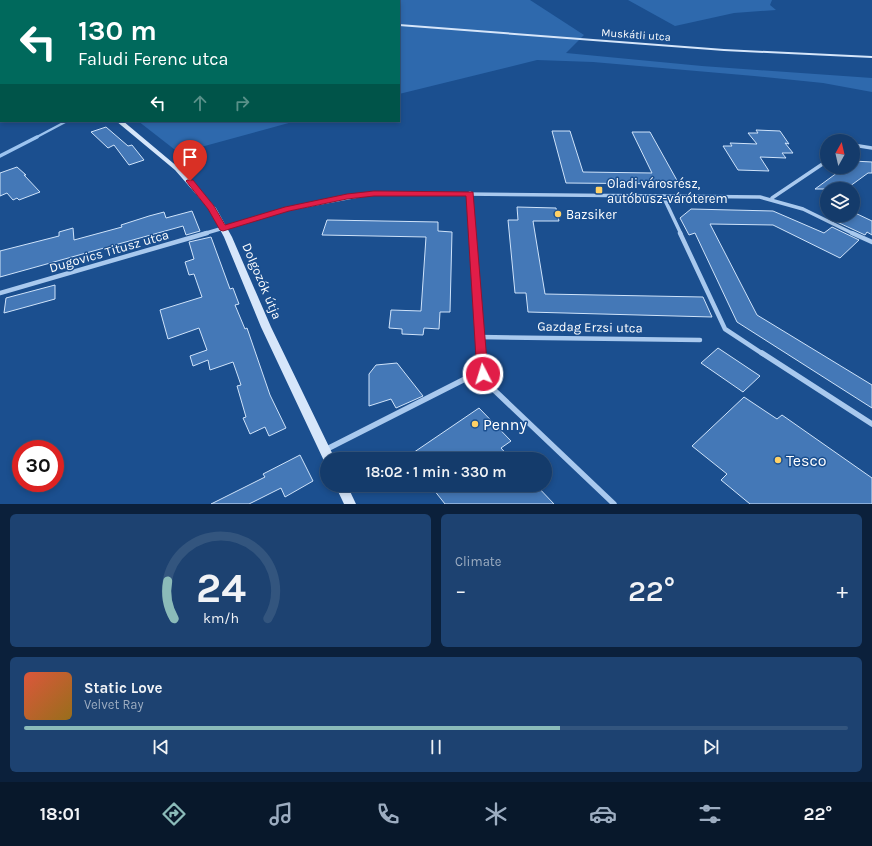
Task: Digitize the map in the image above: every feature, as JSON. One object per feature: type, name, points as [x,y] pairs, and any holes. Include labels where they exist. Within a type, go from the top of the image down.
[{"type":"main road","name":"Muskátli utca","points":[[400,25],[724,50],[872,57]]},
{"type":"main road","name":"Dolgozók útja","points":[[120,122],[151,146],[190,181],[212,208],[223,228],[269,334],[325,450]]},
{"type":"main road","points":[[344,492],[350,504]]},
{"type":"street","points":[[860,146],[872,148]]},
{"type":"street","points":[[772,198],[820,165]]},
{"type":"street","name":"Dugovics Titusz utca","points":[[0,292],[288,209],[347,197],[397,193],[772,198],[793,205],[872,242]]},
{"type":"street","points":[[470,193],[479,337],[483,374],[493,389],[614,504]]},
{"type":"street","points":[[663,196],[725,329],[872,424]]},
{"type":"street","name":"Gazdag Erzsi utca","points":[[479,337],[700,340]]},
{"type":"street","points":[[325,450],[463,380],[483,374]]},
{"type":"shaded area","points":[[400,0],[530,0],[584,35],[566,53],[702,66],[872,78],[872,92],[823,83],[754,76],[593,62],[537,60],[400,94]]},
{"type":"shaded area","points":[[628,0],[772,0],[770,5],[776,10],[734,13],[675,26]]},
{"type":"shaded area","points":[[139,122],[292,122],[179,153]]},
{"type":"building","points":[[106,127],[128,146],[132,145],[144,160],[129,165],[114,145],[108,148],[91,132]]},
{"type":"building","points":[[756,130],[780,131],[789,144],[785,143],[793,153],[782,153],[786,158],[760,157],[769,171],[738,170],[723,146],[732,146],[730,143],[757,144],[748,133],[758,133]]},
{"type":"building","points":[[552,131],[570,131],[583,172],[652,173],[632,132],[650,132],[679,184],[566,183]]},
{"type":"building","points":[[860,161],[872,162],[872,173],[868,173],[856,182],[825,182],[835,174],[860,174]]},
{"type":"building","points":[[17,167],[26,175],[24,175],[40,192],[19,200],[17,198],[13,200],[7,193],[0,196],[0,173]]},
{"type":"building","points":[[517,207],[556,208],[559,221],[533,221],[545,294],[703,297],[712,317],[528,312],[526,293],[515,293],[508,220],[518,220]]},
{"type":"building","points":[[691,209],[773,211],[824,233],[832,227],[859,240],[840,258],[773,225],[710,224],[757,315],[872,385],[872,408],[737,322],[695,233],[689,235],[680,218]]},
{"type":"building","points":[[192,211],[200,231],[186,235],[183,226],[0,277],[0,251],[59,236],[59,232],[73,228],[74,240],[122,227],[121,225],[164,212],[166,218]]},
{"type":"building","points":[[860,215],[872,221],[872,235],[867,232],[865,235],[837,222],[860,222]]},
{"type":"building","points":[[327,220],[438,222],[438,231],[452,232],[450,312],[440,312],[439,329],[424,328],[423,335],[402,334],[402,329],[389,328],[391,310],[421,311],[426,237],[322,235]]},
{"type":"building","points":[[211,237],[230,289],[233,288],[239,304],[235,305],[245,329],[247,328],[270,395],[286,428],[269,436],[265,427],[250,434],[243,418],[246,417],[237,386],[241,385],[233,362],[210,370],[208,360],[193,366],[190,356],[207,350],[199,328],[168,339],[160,310],[202,297],[194,274],[189,275],[185,262],[194,259],[189,242]]},
{"type":"building","points":[[55,285],[55,299],[4,313],[6,298]]},
{"type":"building","points":[[718,348],[760,376],[743,392],[701,363]]},
{"type":"building","points":[[397,363],[423,396],[396,408],[391,399],[369,406],[369,374],[376,365]]},
{"type":"building","name":"Tesco","points":[[744,397],[777,419],[782,415],[872,478],[872,504],[750,504],[721,480],[727,474],[692,446]]},
{"type":"building","name":"Penny","points":[[479,408],[511,441],[501,448],[505,452],[414,452]]},
{"type":"building","points":[[300,455],[313,481],[285,497],[281,488],[249,504],[211,504],[265,477],[263,474]]},
{"type":"building","points":[[436,492],[543,492],[554,504],[445,504]]},
{"type":"waterway","points":[[35,138],[65,122]]},
{"type":"waterway","points":[[0,156],[37,137]]},
{"type":"place","name":"Oladi városrész, autóbusz-váróterem","points":[[599,190]]},
{"type":"place","name":"Bazsiker","points":[[558,214]]},
{"type":"place","name":"Penny","points":[[475,424]]},
{"type":"place","name":"Tesco","points":[[778,460]]},
{"type":"route","points":[[190,181],[212,208],[223,228],[288,209],[374,193],[470,193],[479,337],[483,374]]}]
